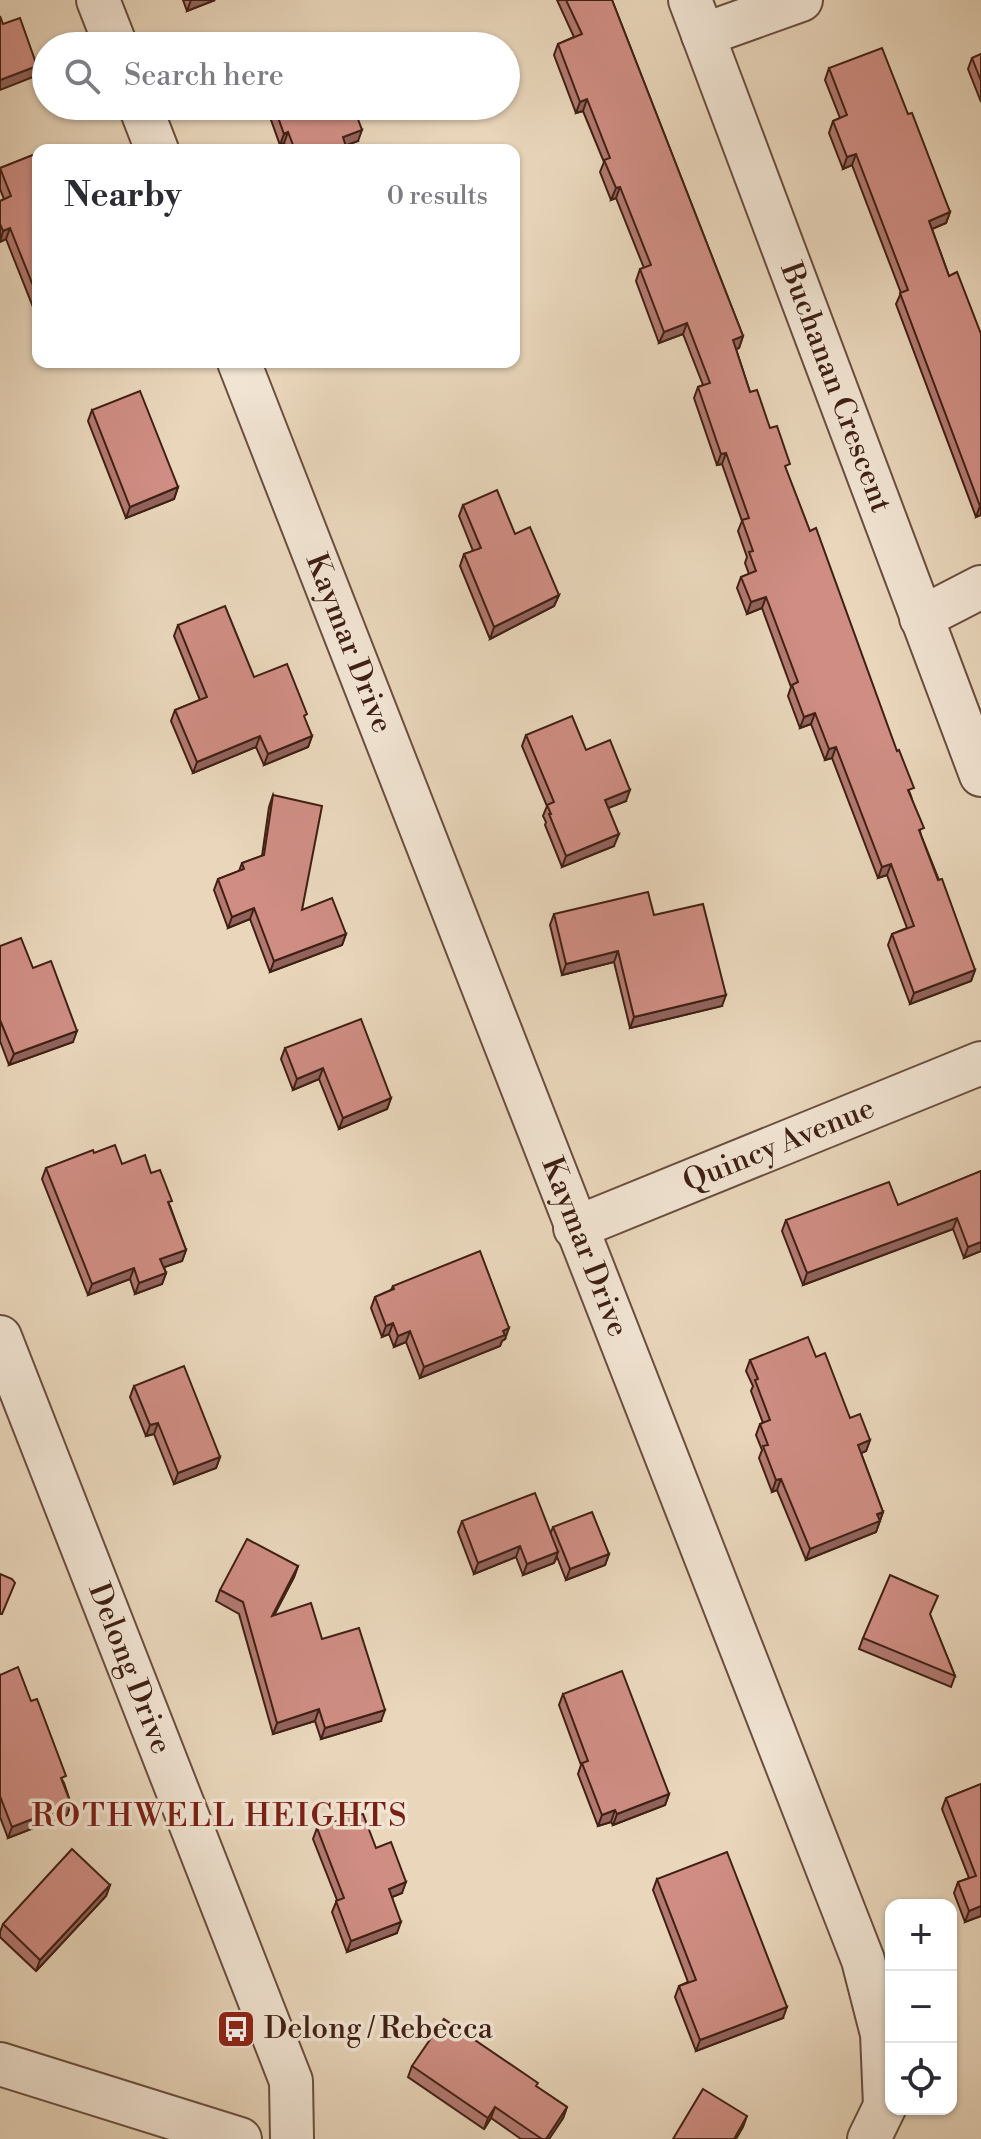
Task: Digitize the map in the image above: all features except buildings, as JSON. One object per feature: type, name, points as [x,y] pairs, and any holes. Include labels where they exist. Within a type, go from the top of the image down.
[{"type":"street","points":[[98,0],[111,32]]},
{"type":"street","points":[[697,17],[801,0]]},
{"type":"street","name":"Buchanan Crescent","points":[[697,17],[981,775]]},
{"type":"street","points":[[145,120],[155,144]]},
{"type":"street","name":"Kaymar Drive","points":[[241,368],[863,1960],[882,2034],[885,2106],[869,2139]]},
{"type":"street","points":[[921,618],[981,587]]},
{"type":"street","name":"Quincy Avenue","points":[[575,1228],[981,1063]]},
{"type":"street","name":"Delong Drive","points":[[0,1337],[291,2081],[292,2139]]},
{"type":"street","points":[[0,2064],[240,2139]]},
{"type":"place","name":"Delong / Rebecca","points":[[236,2029]]},
{"type":"district","name":"ROTHWELL HEIGHTS","points":[[220,1816]]}]
